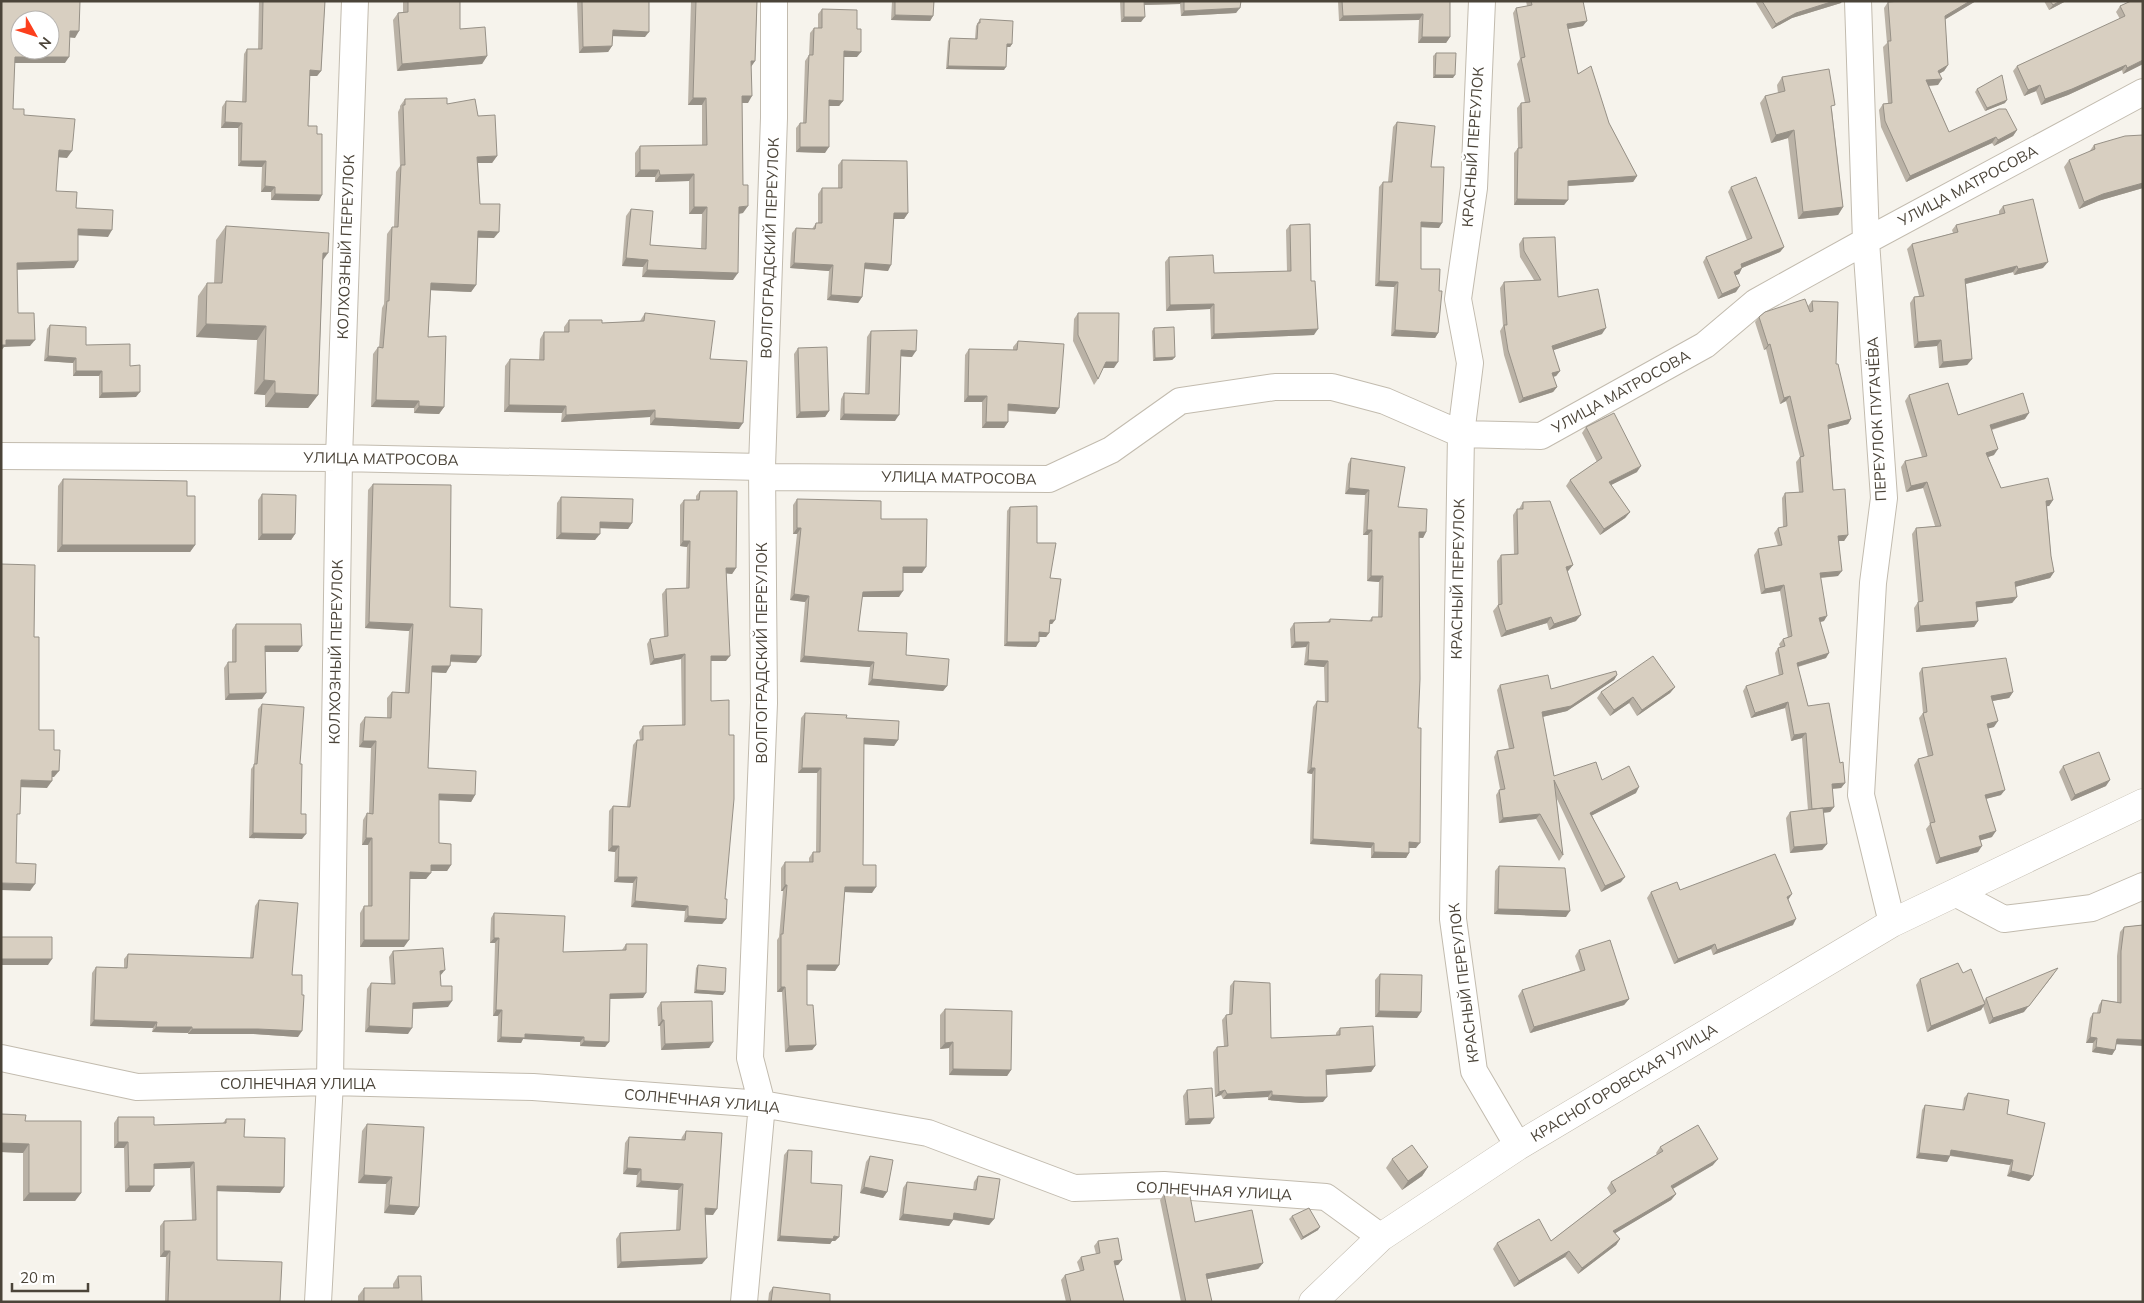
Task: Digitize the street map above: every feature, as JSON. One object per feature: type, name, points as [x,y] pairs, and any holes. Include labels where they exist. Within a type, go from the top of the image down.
[{"type":"street","name":"КОЛХОЗНЫЙ ПЕРЕУЛОК","points":[[318,1302],[330,1082],[339,458],[355,1]]},
{"type":"street","name":"ВОЛГОГРАДСКИЙ ПЕРЕУЛОК","points":[[744,1302],[762,1104],[750,1058],[764,703],[762,472],[774,118],[774,1]]},
{"type":"street","name":"КРАСНЫЙ ПЕРЕУЛОК","points":[[1482,1],[1474,188],[1458,299],[1470,363],[1461,434],[1453,918],[1474,1071],[1518,1146]]},
{"type":"street","name":"ПЕРЕУЛОК ПУГАЧЁВА","points":[[1858,1],[1866,241],[1884,498],[1873,583],[1860,795],[1892,923]]},
{"type":"street","name":"УЛИЦА МАТРОСОВА","points":[[1,456],[339,458],[1049,479],[1111,450],[1180,401],[1275,387],[1332,387],[1385,401],[1461,434],[1541,436],[1705,345],[1756,302],[2143,92]]},
{"type":"street","name":"КРАСНОГОРОВСКАЯ УЛИЦА","points":[[1313,1302],[1381,1237],[1518,1146],[1892,923],[2143,803]]},
{"type":"street","points":[[1954,893],[2004,919],[2092,908],[2143,886]]},
{"type":"street","name":"СОЛНЕЧНАЯ УЛИЦА","points":[[1,1058],[137,1086],[330,1082],[533,1087],[762,1104],[928,1132],[1074,1188],[1164,1185],[1326,1197],[1381,1237]]},
{"type":"building","points":[[1,1],[80,1],[79,31],[70,31],[69,57],[60,57],[60,10],[10,10],[10,60],[15,60],[13,109],[24,109],[24,115],[75,119],[72,151],[59,150],[56,191],[77,192],[76,208],[113,210],[112,230],[78,229],[78,261],[17,263],[18,313],[34,313],[35,340],[6,340],[6,345],[1,345]]},
{"type":"building","points":[[263,1],[325,1],[321,71],[310,70],[308,126],[317,126],[317,134],[322,134],[322,195],[275,194],[275,187],[265,186],[266,161],[241,161],[242,123],[225,122],[226,101],[246,102],[247,49],[262,49]]},
{"type":"building","points":[[408,1],[460,1],[460,29],[485,27],[487,56],[402,64],[398,13],[408,12]]},
{"type":"building","points":[[582,1],[649,1],[649,32],[613,30],[612,46],[583,47]]},
{"type":"building","points":[[696,1],[757,1],[755,61],[751,61],[752,96],[742,96],[743,185],[748,185],[748,206],[739,207],[738,273],[647,270],[648,260],[626,258],[631,209],[653,211],[650,245],[706,249],[707,207],[694,207],[694,174],[660,175],[659,170],[640,170],[640,146],[707,145],[706,98],[693,98]]},
{"type":"building","points":[[895,1],[934,1],[933,16],[895,15]]},
{"type":"building","points":[[1124,1],[1144,1],[1145,17],[1124,17]]},
{"type":"building","points":[[1184,1],[1241,1],[1240,8],[1184,11]]},
{"type":"building","points":[[1342,1],[1450,1],[1450,37],[1422,37],[1423,14],[1343,16]]},
{"type":"building","points":[[1531,1],[1583,1],[1587,21],[1567,24],[1578,74],[1591,66],[1609,123],[1637,176],[1568,181],[1568,200],[1517,199],[1518,148],[1522,148],[1521,103],[1530,102],[1521,58],[1525,57],[1516,8],[1532,5]]},
{"type":"building","points":[[1762,1],[1834,1],[1796,13],[1776,24]]},
{"type":"building","points":[[1970,1],[1945,16],[1948,65],[1938,71],[1942,79],[1926,80],[1949,132],[1999,109],[2006,109],[2017,130],[1998,140],[1996,137],[1910,176],[1885,121],[1883,104],[1892,103],[1888,41],[1891,41],[1888,2]]},
{"type":"building","points":[[2050,1],[2060,1],[2053,5]]},
{"type":"building","points":[[2131,1],[2143,1],[2143,60],[2127,68],[2126,65],[2045,99],[2040,85],[2028,90],[2017,66],[2125,16],[2120,6]]},
{"type":"building","points":[[822,9],[857,10],[857,29],[861,29],[861,52],[844,51],[843,101],[829,100],[829,147],[800,147],[800,123],[806,123],[809,55],[813,55],[814,28],[822,28]]},
{"type":"building","points":[[980,19],[1013,21],[1012,44],[1007,44],[1006,67],[948,66],[950,38],[977,39]]},
{"type":"building","points":[[1436,53],[1456,53],[1455,75],[1435,75]]},
{"type":"building","points":[[1829,69],[1835,105],[1831,106],[1843,207],[1803,212],[1794,130],[1776,135],[1765,96],[1785,91],[1782,77]]},
{"type":"building","points":[[2002,75],[2007,100],[1987,108],[1977,89]]},
{"type":"building","points":[[447,98],[447,104],[475,99],[478,116],[495,115],[497,156],[477,157],[480,204],[500,204],[499,232],[478,231],[476,285],[431,283],[428,337],[446,336],[444,407],[419,406],[419,401],[376,400],[378,347],[383,348],[387,301],[389,301],[392,227],[398,227],[401,165],[405,165],[403,105],[405,105],[405,99]]},
{"type":"building","points":[[1397,122],[1435,126],[1431,167],[1444,167],[1442,223],[1421,222],[1421,269],[1440,269],[1439,291],[1442,291],[1438,333],[1395,330],[1398,282],[1379,281],[1383,182],[1392,182]]},
{"type":"building","points":[[2143,135],[2143,183],[2103,194],[2084,202],[2069,160],[2095,149],[2094,145],[2125,136]]},
{"type":"building","points":[[842,160],[907,161],[908,213],[894,213],[891,265],[865,263],[862,297],[831,295],[833,265],[794,263],[796,228],[815,229],[816,223],[822,223],[822,188],[842,188]]},
{"type":"building","points":[[1756,177],[1784,247],[1741,264],[1742,268],[1734,272],[1740,286],[1722,294],[1706,257],[1752,238],[1731,187]]},
{"type":"building","points":[[2033,199],[2048,262],[2018,269],[2017,266],[1965,279],[1972,359],[1943,362],[1941,340],[1918,342],[1914,297],[1924,296],[1912,244],[1958,232],[1956,225],[2005,213],[2003,206]]},
{"type":"building","points":[[1310,224],[1311,281],[1315,281],[1318,329],[1214,334],[1214,304],[1170,305],[1169,257],[1213,255],[1214,273],[1291,271],[1290,225]]},
{"type":"building","points":[[226,226],[329,233],[328,253],[323,253],[318,395],[275,393],[275,381],[264,380],[266,326],[206,324],[207,283],[222,283]]},
{"type":"building","points":[[1555,237],[1558,297],[1598,289],[1606,328],[1552,346],[1560,371],[1552,373],[1557,387],[1523,398],[1508,350],[1504,325],[1507,325],[1504,282],[1541,280],[1524,251],[1523,238]]},
{"type":"building","points":[[1805,299],[1810,312],[1813,311],[1812,301],[1838,302],[1836,364],[1838,364],[1851,419],[1828,425],[1833,490],[1845,489],[1848,535],[1838,536],[1842,571],[1820,573],[1827,616],[1819,618],[1829,653],[1797,663],[1808,706],[1829,703],[1840,763],[1843,762],[1845,783],[1832,784],[1834,807],[1812,809],[1806,733],[1794,735],[1788,702],[1755,713],[1746,686],[1783,674],[1778,648],[1785,646],[1783,639],[1792,636],[1784,585],[1765,589],[1758,549],[1782,545],[1778,528],[1787,526],[1785,493],[1803,492],[1800,457],[1804,456],[1790,396],[1784,398],[1770,344],[1768,345],[1759,317],[1765,312]]},
{"type":"building","points":[[645,313],[715,321],[710,359],[747,361],[743,423],[655,418],[655,410],[566,415],[566,406],[509,405],[510,359],[544,360],[544,332],[569,332],[569,320],[602,320],[602,323],[644,321]]},
{"type":"building","points":[[1078,313],[1119,313],[1118,362],[1106,362],[1098,379],[1078,335]]},
{"type":"building","points":[[50,325],[86,327],[86,345],[130,344],[130,366],[140,365],[140,392],[102,393],[102,371],[76,371],[76,358],[48,356]]},
{"type":"building","points":[[1174,327],[1175,357],[1155,358],[1154,328]]},
{"type":"building","points":[[917,330],[916,351],[901,350],[899,415],[844,414],[844,393],[869,394],[871,331]]},
{"type":"building","points":[[1018,341],[1064,344],[1059,408],[1008,404],[1008,422],[986,422],[987,396],[968,396],[969,349],[1017,350]]},
{"type":"building","points":[[827,347],[829,411],[800,412],[798,348]]},
{"type":"building","points":[[1948,383],[1958,415],[2023,393],[2029,413],[1990,425],[1998,449],[1986,453],[2001,488],[2048,478],[2053,500],[2046,501],[2054,572],[2015,582],[2017,597],[1976,602],[1978,621],[1920,626],[1918,602],[1923,601],[1916,528],[1941,526],[1927,482],[1911,486],[1905,461],[1927,456],[1909,395]]},
{"type":"building","points":[[1614,413],[1641,466],[1609,482],[1630,512],[1604,529],[1570,480],[1602,458],[1586,427]]},
{"type":"building","points":[[1351,458],[1405,467],[1398,507],[1427,509],[1426,532],[1419,532],[1420,679],[1418,728],[1421,728],[1420,843],[1409,842],[1409,853],[1374,852],[1374,843],[1313,839],[1315,768],[1311,768],[1317,701],[1328,702],[1328,661],[1308,660],[1309,642],[1295,642],[1294,623],[1330,622],[1330,619],[1372,621],[1372,617],[1382,617],[1383,576],[1371,576],[1372,530],[1367,530],[1369,490],[1349,488]]},
{"type":"building","points":[[63,479],[187,481],[187,496],[195,496],[195,545],[62,545]]},
{"type":"building","points":[[373,484],[451,485],[450,607],[482,609],[481,656],[451,655],[450,666],[432,666],[428,768],[476,771],[475,795],[439,794],[439,843],[451,844],[451,865],[431,865],[431,873],[410,872],[409,940],[364,940],[364,906],[372,906],[372,838],[366,838],[367,813],[373,814],[376,741],[363,741],[365,717],[391,718],[392,692],[409,693],[413,624],[369,622]]},
{"type":"building","points":[[700,491],[737,491],[736,568],[726,568],[730,656],[711,656],[711,701],[729,700],[729,735],[734,735],[734,799],[725,899],[727,899],[726,919],[688,916],[688,906],[635,901],[637,877],[618,877],[619,846],[612,846],[613,806],[630,807],[637,740],[643,740],[643,726],[685,725],[685,654],[654,659],[650,639],[668,636],[666,589],[689,588],[690,541],[683,541],[684,500],[699,500]]},
{"type":"building","points":[[262,494],[296,495],[295,534],[262,534]]},
{"type":"building","points":[[561,497],[633,499],[632,523],[600,522],[600,534],[561,533]]},
{"type":"building","points":[[797,499],[881,501],[881,519],[927,519],[926,567],[903,567],[903,591],[863,592],[858,631],[907,633],[906,655],[949,659],[947,686],[872,679],[874,662],[804,656],[809,596],[794,594],[801,528],[797,528]]},
{"type":"building","points":[[1550,501],[1573,565],[1566,567],[1581,615],[1554,624],[1551,617],[1506,631],[1498,605],[1502,604],[1501,555],[1518,554],[1517,509],[1523,509],[1523,502]]},
{"type":"building","points":[[1037,506],[1037,543],[1056,543],[1050,578],[1061,579],[1055,620],[1050,620],[1049,633],[1039,632],[1039,642],[1007,642],[1010,507]]},
{"type":"building","points":[[1,564],[35,565],[34,637],[39,637],[39,730],[54,730],[54,750],[60,750],[59,771],[52,771],[52,781],[21,780],[20,814],[17,814],[16,863],[36,864],[35,884],[1,883]]},
{"type":"building","points":[[236,624],[301,624],[302,646],[265,646],[266,693],[229,694],[228,662],[236,662]]},
{"type":"building","points":[[1653,656],[1675,687],[1642,710],[1633,697],[1614,710],[1601,692]]},
{"type":"building","points":[[2006,658],[2013,692],[1991,696],[1998,721],[1987,724],[2005,790],[1985,795],[1996,831],[1979,836],[1982,846],[1940,858],[1930,823],[1935,822],[1918,759],[1933,755],[1923,713],[1927,712],[1922,668]]},
{"type":"building","points":[[1616,671],[1617,675],[1571,706],[1542,712],[1554,776],[1596,762],[1602,780],[1629,766],[1639,787],[1590,813],[1625,877],[1605,886],[1554,780],[1563,855],[1540,814],[1503,818],[1499,790],[1505,789],[1497,751],[1514,748],[1500,685],[1548,675],[1551,689]]},
{"type":"building","points":[[262,704],[304,707],[300,764],[302,764],[301,814],[306,814],[306,834],[253,833],[254,764],[257,764]]},
{"type":"building","points":[[805,713],[847,715],[846,718],[899,721],[898,740],[864,738],[863,865],[876,865],[876,887],[845,887],[839,965],[807,965],[807,1005],[813,1005],[816,1045],[789,1046],[785,987],[781,987],[781,934],[783,934],[787,885],[785,885],[785,862],[813,862],[813,852],[820,852],[821,768],[802,768]]},
{"type":"building","points":[[2099,752],[2110,780],[2075,795],[2063,766]]},
{"type":"building","points":[[1823,808],[1827,844],[1794,847],[1790,812]]},
{"type":"building","points":[[1775,854],[1792,894],[1787,897],[1796,919],[1717,950],[1715,944],[1678,959],[1651,892],[1677,882],[1680,890]]},
{"type":"building","points":[[1499,866],[1565,868],[1570,911],[1498,909]]},
{"type":"building","points":[[259,900],[298,903],[292,975],[302,975],[302,995],[304,995],[302,1031],[192,1029],[192,1027],[156,1027],[157,1022],[94,1020],[96,967],[127,968],[128,954],[253,958]]},
{"type":"building","points":[[494,913],[565,916],[563,952],[626,950],[626,944],[647,944],[646,993],[610,994],[609,1042],[584,1041],[584,1037],[525,1034],[525,1038],[501,1037],[502,1010],[496,1010],[499,938],[494,938]]},
{"type":"building","points":[[2143,925],[2143,1040],[2117,1039],[2115,1050],[2096,1047],[2097,1038],[2090,1037],[2093,1013],[2100,1013],[2102,1000],[2121,1003],[2121,951],[2124,927]]},
{"type":"building","points":[[1,937],[52,937],[52,959],[1,959]]},
{"type":"building","points":[[1610,940],[1629,999],[1534,1027],[1522,990],[1585,970],[1579,950]]},
{"type":"building","points":[[443,948],[445,970],[440,971],[441,986],[452,986],[452,1001],[413,1003],[412,1028],[369,1026],[371,983],[395,984],[393,951]]},
{"type":"building","points":[[1958,963],[1963,973],[1971,969],[1985,1004],[1931,1026],[1920,979]]},
{"type":"building","points":[[698,965],[726,968],[725,992],[696,990]]},
{"type":"building","points":[[2058,968],[2029,1006],[1993,1018],[1986,998]]},
{"type":"building","points":[[1380,974],[1422,975],[1421,1012],[1379,1011]]},
{"type":"building","points":[[1234,981],[1270,983],[1271,1038],[1340,1035],[1340,1028],[1373,1026],[1375,1066],[1326,1070],[1327,1097],[1272,1095],[1272,1091],[1227,1094],[1225,1090],[1219,1092],[1217,1047],[1228,1046],[1226,1015],[1232,1014]]},
{"type":"building","points":[[712,1001],[713,1042],[665,1044],[661,1002]]},
{"type":"building","points":[[945,1009],[1012,1011],[1011,1070],[953,1069],[953,1042],[945,1043]]},
{"type":"building","points":[[1212,1088],[1214,1118],[1189,1119],[1187,1090]]},
{"type":"building","points":[[1968,1093],[2009,1100],[2007,1114],[2045,1123],[2033,1176],[2011,1171],[2013,1160],[1951,1150],[1950,1156],[1919,1153],[1925,1105],[1964,1110]]},
{"type":"building","points":[[1,1114],[26,1115],[25,1121],[81,1121],[81,1193],[29,1193],[29,1144],[1,1143]]},
{"type":"building","points":[[118,1117],[154,1117],[154,1125],[226,1123],[226,1119],[245,1119],[244,1137],[285,1138],[284,1187],[217,1186],[217,1260],[282,1262],[280,1302],[168,1302],[170,1251],[164,1251],[164,1221],[196,1220],[194,1162],[154,1164],[154,1186],[129,1186],[128,1142],[118,1142]]},
{"type":"building","points":[[367,1124],[424,1127],[419,1207],[389,1205],[392,1177],[364,1175]]},
{"type":"building","points":[[1698,1125],[1718,1159],[1671,1186],[1676,1194],[1613,1231],[1620,1239],[1582,1268],[1569,1251],[1519,1281],[1497,1243],[1539,1219],[1551,1241],[1616,1191],[1611,1182],[1663,1151],[1660,1147]]},
{"type":"building","points":[[686,1131],[722,1133],[717,1209],[705,1208],[707,1258],[621,1262],[620,1233],[680,1230],[683,1184],[641,1181],[641,1169],[627,1168],[629,1137],[685,1140]]},
{"type":"building","points":[[1412,1145],[1428,1167],[1408,1181],[1392,1159]]},
{"type":"building","points":[[788,1150],[812,1151],[811,1183],[842,1185],[839,1237],[834,1236],[833,1239],[780,1236]]},
{"type":"building","points":[[870,1156],[893,1160],[887,1192],[864,1187]]},
{"type":"building","points":[[978,1176],[1000,1179],[994,1219],[954,1213],[953,1220],[903,1214],[907,1182],[976,1190]]},
{"type":"building","points":[[1164,1194],[1190,1196],[1195,1222],[1252,1210],[1263,1263],[1206,1274],[1212,1302],[1186,1302]]},
{"type":"building","points":[[1309,1208],[1320,1227],[1303,1237],[1292,1216]]},
{"type":"building","points":[[1118,1238],[1122,1260],[1114,1261],[1124,1302],[1071,1302],[1065,1275],[1084,1270],[1081,1257],[1100,1253],[1098,1241]]},
{"type":"building","points":[[398,1276],[421,1276],[422,1302],[364,1302],[364,1288],[399,1288]]},
{"type":"building","points":[[773,1287],[830,1294],[830,1302],[771,1302]]}]
